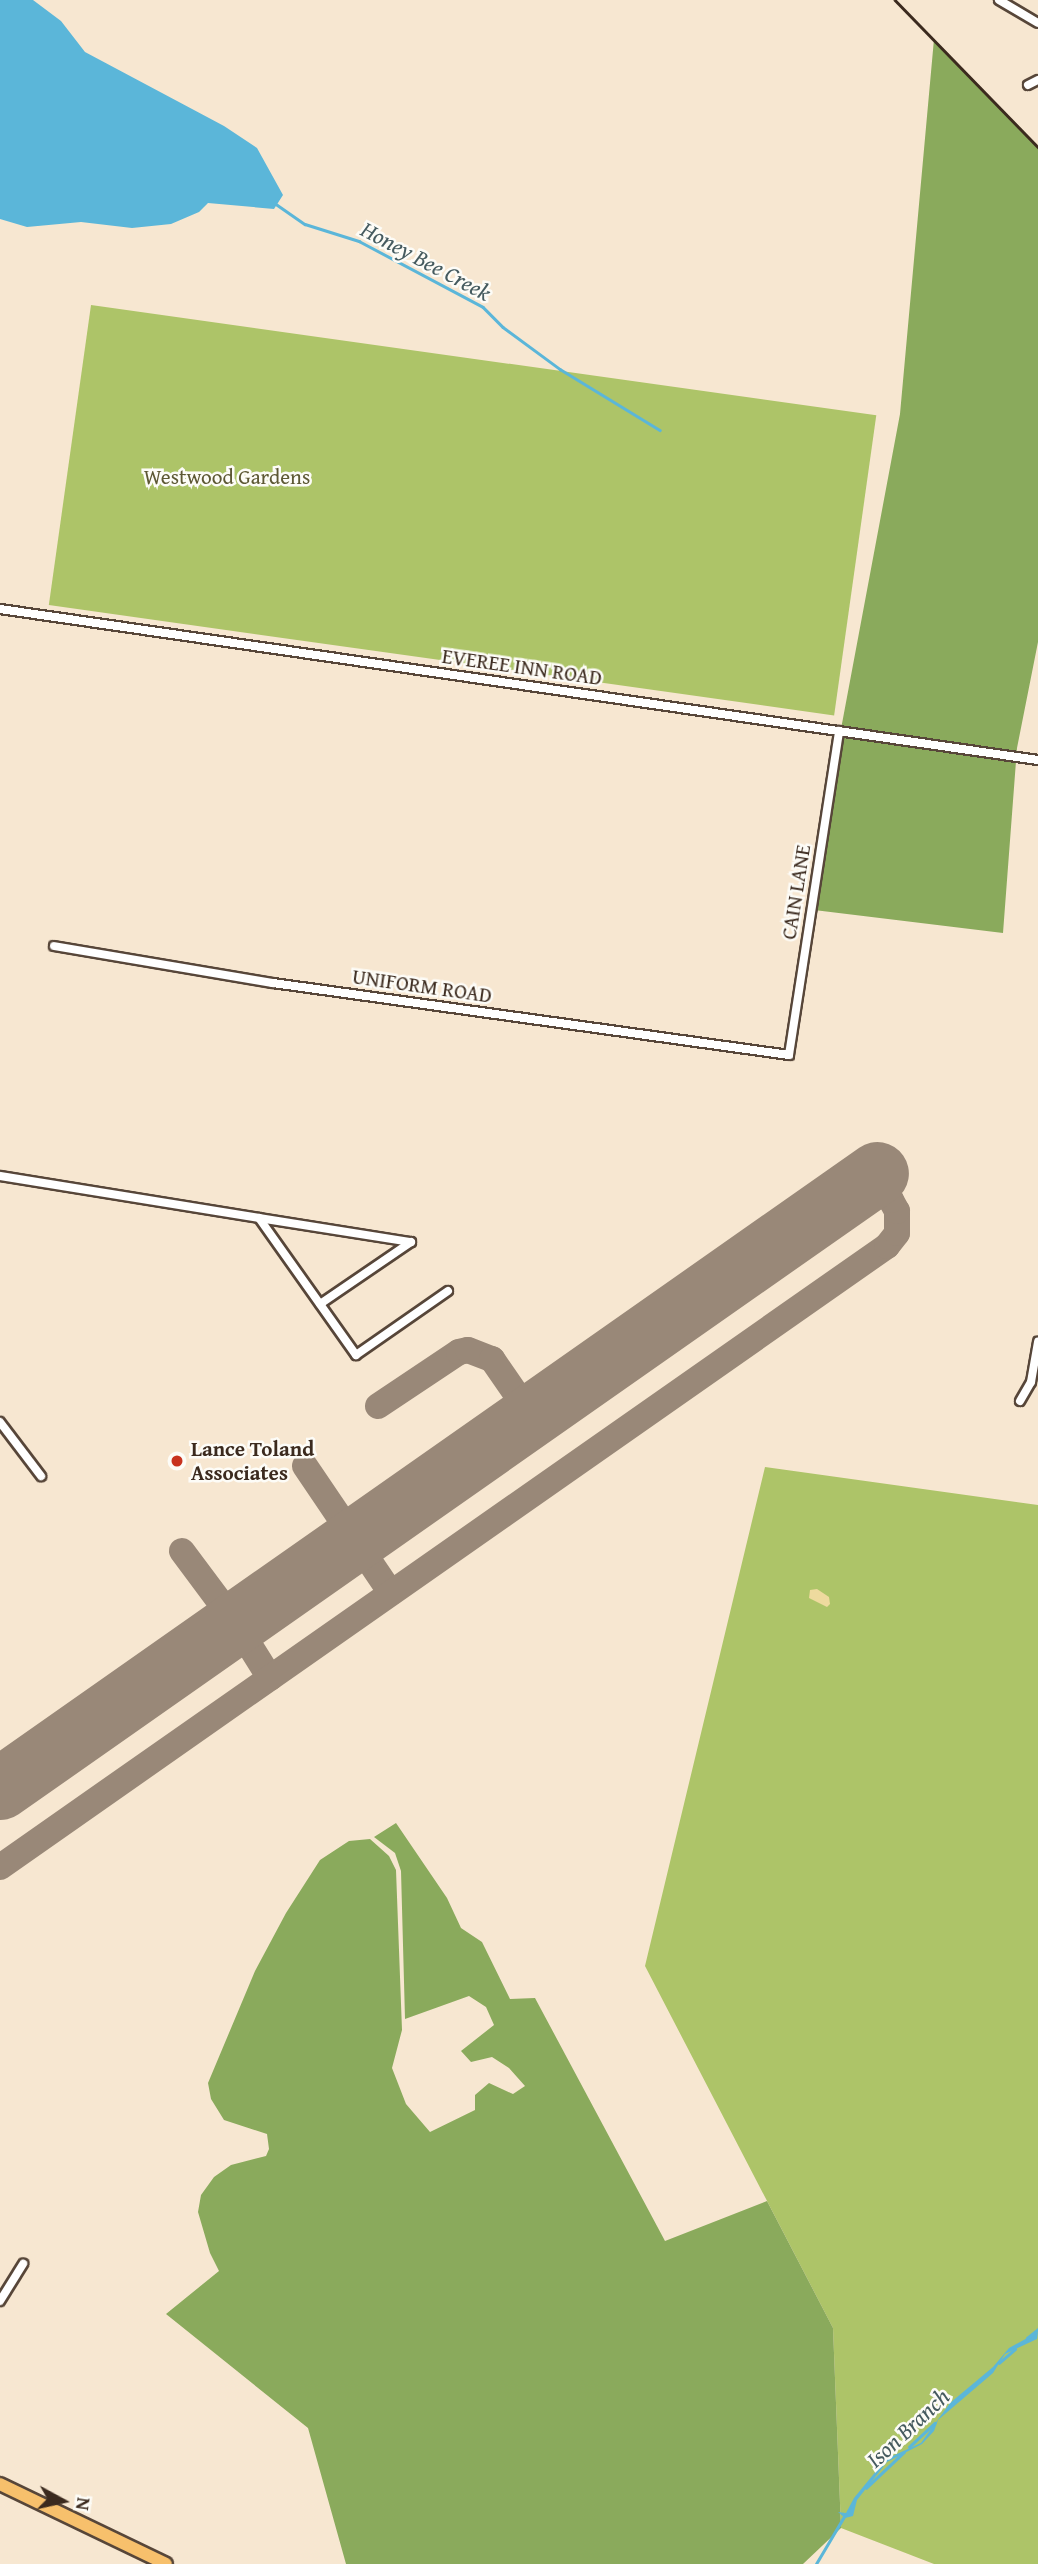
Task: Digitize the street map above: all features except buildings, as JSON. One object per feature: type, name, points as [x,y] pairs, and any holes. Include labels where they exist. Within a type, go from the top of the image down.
[{"type":"main road","points":[[0,2484],[166,2564]]},
{"type":"street","points":[[999,0],[1038,23]]},
{"type":"street","points":[[1028,85],[1038,80]]},
{"type":"street","name":"EVEREE INN ROAD","points":[[0,609],[1038,760]]},
{"type":"street","name":"CAIN LANE","points":[[785,1055],[789,1055],[839,731]]},
{"type":"street","name":"UNIFORM ROAD","points":[[54,946],[273,983],[785,1055]]},
{"type":"street","points":[[0,1176],[411,1242],[320,1304]]},
{"type":"street","points":[[259,1218],[356,1355],[448,1291]]},
{"type":"street","points":[[1020,1401],[1031,1382],[1038,1342]]},
{"type":"street","points":[[0,1422],[41,1476]]},
{"type":"street","points":[[0,2301],[23,2264]]},
{"type":"green space","points":[[934,39],[1038,146],[1038,642],[1017,748],[1003,933],[814,910],[841,729],[900,414]]},
{"type":"green space","name":"Westwood Gardens","points":[[91,305],[876,415],[834,715],[49,605]]},
{"type":"green space","points":[[765,1467],[1038,1505],[1038,2564],[934,2564],[841,2528],[833,2328],[645,1966]]},
{"type":"green space","points":[[396,1823],[447,1898],[461,1928],[482,1942],[510,1999],[535,1998],[665,2241],[767,2201],[833,2328],[841,2528],[803,2564],[346,2564],[308,2428],[166,2314],[219,2271],[210,2253],[198,2212],[201,2195],[214,2177],[231,2165],[266,2156],[269,2149],[267,2134],[224,2120],[211,2099],[208,2083],[255,1971],[286,1913],[320,1860],[349,1841],[370,1839],[389,1856],[396,1870],[402,2030],[392,2068],[406,2104],[430,2132],[475,2110],[475,2095],[489,2083],[513,2094],[525,2086],[509,2068],[492,2057],[471,2062],[461,2051],[494,2025],[486,2007],[469,1996],[405,2019],[401,1871],[395,1853],[374,1837]]},
{"type":"sand","points":[[817,1589],[829,1597],[830,1604],[827,1607],[809,1598],[810,1590]]},
{"type":"water","points":[[0,0],[33,0],[61,21],[85,52],[224,126],[257,148],[283,195],[274,209],[208,203],[199,212],[171,224],[132,228],[81,222],[27,227],[0,219]]},
{"type":"water","points":[[1038,2332],[1037,2339],[1005,2354],[993,2373],[938,2420],[934,2431],[922,2444],[887,2462],[857,2500],[853,2516],[845,2518],[838,2512],[846,2513],[854,2498],[886,2459],[921,2443],[950,2403],[993,2367],[1009,2348]]},
{"type":"waterway","name":"Honey Bee Creek","points":[[276,204],[305,224],[359,241],[483,307],[503,327],[560,369],[660,430]]},
{"type":"waterway","name":"Ison Branch","points":[[1027,2338],[1038,2329]]},
{"type":"waterway","name":"Ison Branch","points":[[999,2363],[1015,2349]]},
{"type":"waterway","name":"Ison Branch","points":[[909,2447],[935,2423]]},
{"type":"waterway","name":"Ison Branch","points":[[866,2488],[904,2452]]},
{"type":"waterway","name":"Ison Branch","points":[[816,2564],[845,2515]]},
{"type":"taxiway","points":[[0,1867],[887,1246],[897,1233],[897,1211],[891,1200],[864,1182]]},
{"type":"taxiway","points":[[378,1406],[459,1352],[468,1350],[492,1359],[530,1414]]},
{"type":"taxiway","points":[[305,1466],[391,1593]]},
{"type":"taxiway","points":[[182,1551],[235,1622],[270,1678]]},
{"type":"runway","points":[[0,1788],[877,1173]]},
{"type":"railway","points":[[895,0],[1038,147]]},
{"type":"place","name":"Lance Toland Associates","points":[[177,1461]]}]
